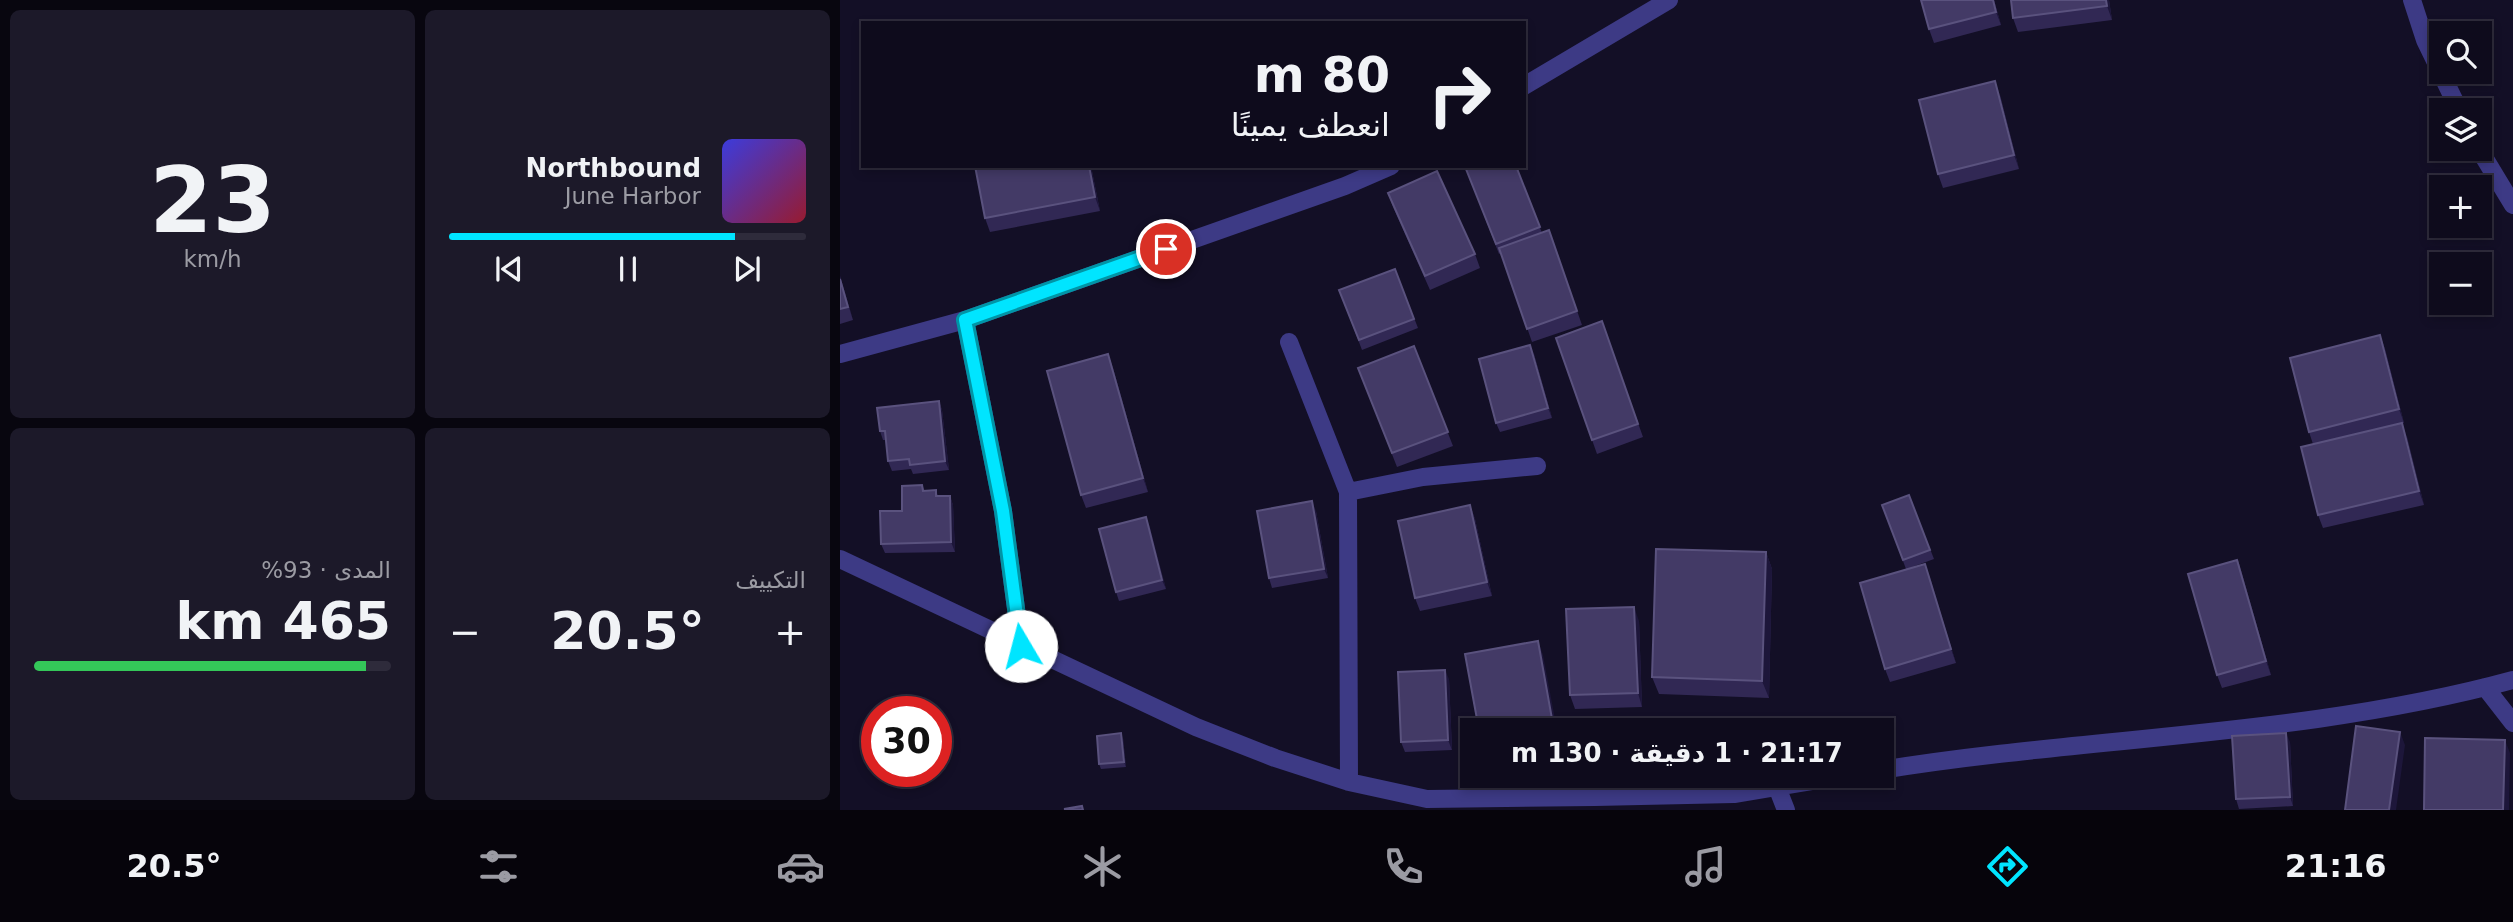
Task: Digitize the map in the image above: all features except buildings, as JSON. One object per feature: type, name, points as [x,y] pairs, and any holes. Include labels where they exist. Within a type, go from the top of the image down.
[{"type":"street","points":[[1526,85],[1668,0]]},
{"type":"street","points":[[2412,0],[2426,40],[2453,98]]},
{"type":"street","points":[[2486,161],[2513,205]]},
{"type":"street","points":[[840,354],[965,320],[1345,186],[1386,168]]},
{"type":"street","points":[[965,320],[1003,511],[1021,646]]},
{"type":"street","points":[[1289,342],[1348,492],[1349,782]]},
{"type":"street","points":[[1348,492],[1423,477],[1537,466]]},
{"type":"street","points":[[840,559],[1196,727],[1275,758],[1349,782],[1427,799],[1720,794],[1769,788]]},
{"type":"street","points":[[1894,768],[1947,759],[2265,725],[2513,680]]},
{"type":"street","points":[[2486,687],[2513,723]]},
{"type":"street","points":[[1777,788],[1786,810]]},
{"type":"route","points":[[1021,646],[1003,511],[965,320],[1166,249]]}]
